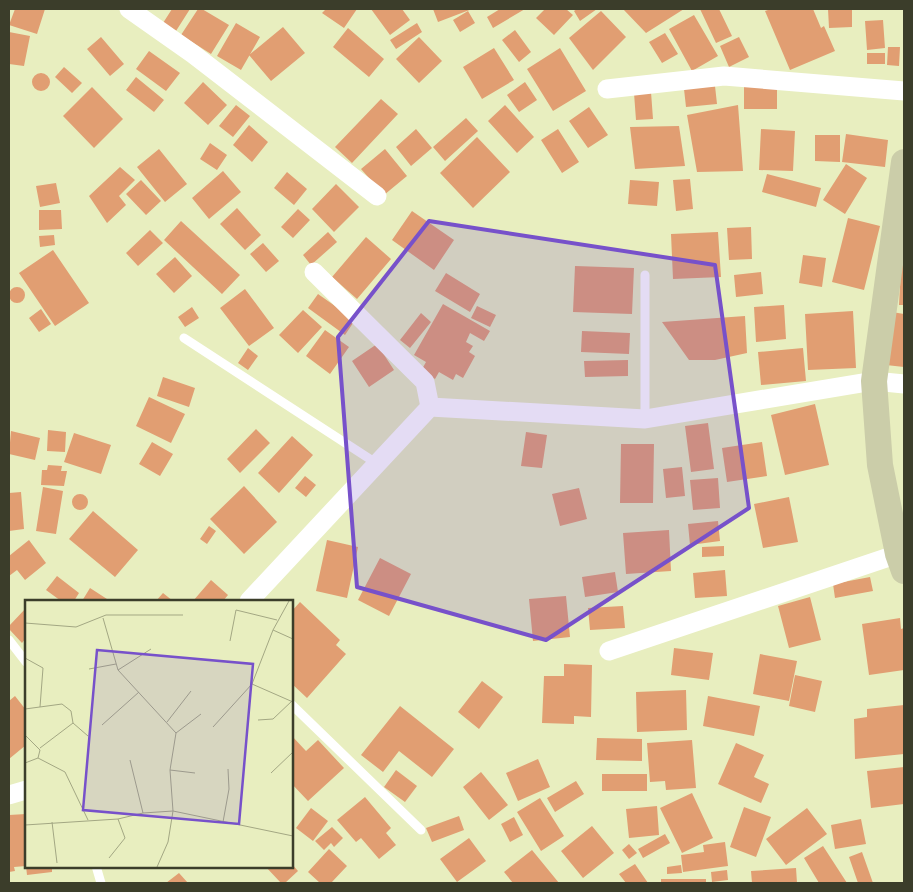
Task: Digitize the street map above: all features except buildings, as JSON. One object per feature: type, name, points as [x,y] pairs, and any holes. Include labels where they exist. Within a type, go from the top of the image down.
[{"type":"street","points":[[129,9],[193,54],[377,196]]},
{"type":"street","points":[[607,89],[724,76],[904,91]]},
{"type":"street","points":[[609,651],[901,562],[880,465],[874,381],[904,162]]},
{"type":"street","points":[[314,272],[425,382],[430,407]]},
{"type":"street","points":[[250,600],[376,462],[430,407],[645,418],[874,381],[904,384]]},
{"type":"street","points":[[9,795],[25,790]]},
{"type":"lane","points":[[645,275],[645,418]]},
{"type":"lane","points":[[184,338],[376,462]]},
{"type":"lane","points":[[9,640],[25,661]]},
{"type":"lane","points":[[292,705],[421,830]]},
{"type":"lane","points":[[96,867],[100,883]]},
{"type":"highlighted area","points":[[429,221],[715,265],[749,508],[546,640],[357,587],[338,337]]}]
